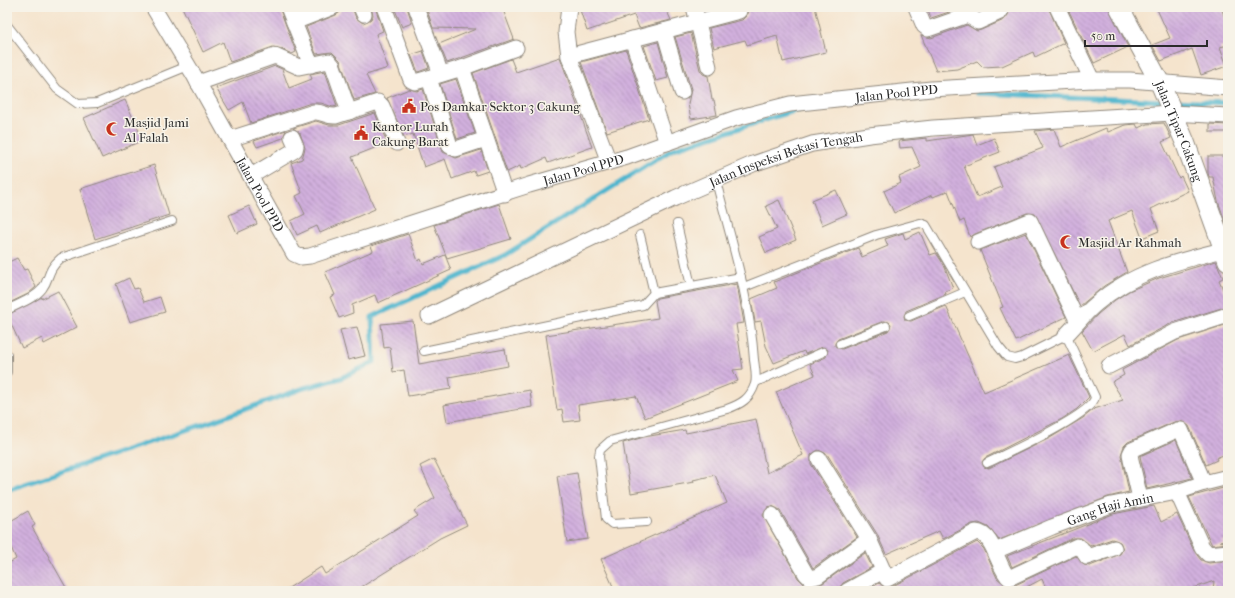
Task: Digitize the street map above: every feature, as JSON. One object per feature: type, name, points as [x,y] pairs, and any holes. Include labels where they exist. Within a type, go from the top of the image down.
[{"type":"street","name":"Jalan Pool PPD","points":[[153,7],[198,82],[294,254],[301,257],[310,256],[609,162],[736,118],[790,104],[931,89],[1092,80],[1228,88]]},
{"type":"street","points":[[288,7],[311,65]]},
{"type":"street","points":[[294,22],[333,7]]},
{"type":"street","points":[[384,7],[410,78],[415,82],[462,68],[516,48]]},
{"type":"street","points":[[416,7],[435,76],[450,146],[456,149],[486,139]]},
{"type":"street","points":[[569,7],[566,32],[569,56],[609,162]]},
{"type":"street","points":[[916,7],[924,26],[928,29],[968,15],[976,21],[981,21],[1000,12],[1002,7]]},
{"type":"street","points":[[1057,7],[1092,80]]},
{"type":"street","name":"Jalan Tipar Cakung","points":[[1119,7],[1161,85],[1226,255]]},
{"type":"street","points":[[569,56],[664,31],[696,14],[739,11]]},
{"type":"street","points":[[696,14],[709,67]]},
{"type":"street","points":[[664,31],[682,92]]},
{"type":"street","points":[[632,39],[667,143]]},
{"type":"street","points":[[198,82],[275,56],[299,67],[326,61],[331,63],[349,112]]},
{"type":"street","points":[[462,68],[505,194]]},
{"type":"street","points":[[230,139],[314,112],[318,112],[329,117],[380,103],[397,143]]},
{"type":"street","name":"Jalan Inspeksi Bekasi Tengah","points":[[429,316],[675,198],[753,164],[786,152],[828,141],[933,128],[1171,110],[1228,116]]},
{"type":"street","points":[[251,176],[295,150],[296,146],[292,137]]},
{"type":"street","points":[[978,242],[1030,221],[1078,322]]},
{"type":"street","points":[[1066,335],[1095,304],[1134,278],[1176,262],[1226,255]]},
{"type":"street","points":[[1109,366],[1175,332],[1228,315]]},
{"type":"street","points":[[1140,498],[1131,460],[1130,454],[1132,450],[1177,430],[1181,430],[1204,483]]},
{"type":"street","points":[[819,459],[869,539],[888,580]]},
{"type":"street","name":"Gang Haji Amin","points":[[995,551],[1083,515],[1140,498],[1176,492],[1228,477]]},
{"type":"street","points":[[1176,492],[1202,547],[1208,554],[1228,552]]},
{"type":"street","points":[[772,515],[806,574],[810,578],[818,576],[869,539]]},
{"type":"street","points":[[847,591],[888,580],[976,532],[982,534],[995,551],[1009,578],[1077,546],[1081,548],[1087,557],[1114,548]]},
{"type":"lane","points":[[7,25],[57,89],[78,104],[97,103],[188,66]]},
{"type":"lane","points":[[647,522],[612,524],[606,519],[599,456],[604,445],[610,441],[741,404],[750,396],[756,382],[754,351],[744,287],[716,181]]},
{"type":"lane","points":[[7,310],[36,294],[42,289],[52,265],[61,258],[172,221]]},
{"type":"lane","points":[[744,287],[876,235],[920,223],[923,223],[930,228],[984,325],[1007,357],[1015,359],[1022,357],[1066,335],[1094,393],[1094,401],[1066,423],[986,463]]},
{"type":"lane","points":[[676,224],[691,286]]},
{"type":"lane","points":[[640,235],[654,293]]},
{"type":"lane","points":[[424,351],[643,305],[654,293],[741,277]]},
{"type":"lane","points":[[909,316],[965,292]]},
{"type":"lane","points":[[840,344],[886,326]]},
{"type":"lane","points":[[756,382],[823,352]]},
{"type":"lane","points":[[7,354],[7,372]]},
{"type":"building","points":[[182,7],[279,7],[296,52],[292,54],[273,47],[230,62],[223,42],[203,52]]},
{"type":"building","points":[[342,7],[352,7],[356,18],[363,23],[371,19],[373,15],[371,7],[375,7],[383,31],[376,34],[388,68],[366,75],[375,94],[354,100],[340,60],[332,52],[316,54],[306,27],[336,15],[340,12]]},
{"type":"building","points":[[394,7],[407,7],[412,23],[402,27]]},
{"type":"building","points":[[426,7],[483,7],[483,11],[496,7],[502,7],[514,39],[447,63],[439,44],[476,29],[433,28]]},
{"type":"building","points":[[579,7],[665,7],[671,20],[639,28],[634,15],[587,31]]},
{"type":"building","points":[[703,7],[719,7],[704,11]]},
{"type":"building","points":[[747,7],[815,7],[826,52],[783,62],[777,36],[747,45],[745,40],[714,48],[709,28],[742,20],[748,14]]},
{"type":"building","points":[[927,7],[964,7],[931,18]]},
{"type":"building","points":[[972,7],[989,7],[979,12]]},
{"type":"building","points":[[1011,7],[1048,7],[1064,43],[1035,57],[1033,52],[1002,66],[983,67],[977,61],[957,69],[936,71],[921,35],[931,38],[967,25],[977,31],[981,30],[1004,20]]},
{"type":"building","points":[[1067,7],[1108,7],[1128,47],[1094,63]]},
{"type":"building","points":[[1156,7],[1221,7],[1228,27],[1228,45],[1220,47],[1227,66],[1201,75],[1192,49],[1161,61],[1152,45],[1170,38]]},
{"type":"building","points":[[691,33],[700,70],[703,74],[708,76],[712,100],[714,100],[717,115],[691,119],[688,104],[691,89],[675,37]]},
{"type":"building","points":[[658,42],[668,78],[656,81],[644,46]]},
{"type":"building","points":[[626,50],[649,119],[607,132],[581,62]]},
{"type":"building","points":[[423,51],[429,68],[418,72],[411,55]]},
{"type":"building","points":[[560,57],[592,147],[548,163],[546,158],[521,169],[520,166],[507,172],[473,73],[511,59],[516,72]]},
{"type":"building","points":[[275,66],[282,69],[289,88],[312,79],[310,74],[325,71],[337,106],[333,107],[321,103],[311,103],[251,123],[243,102],[229,110],[216,88]]},
{"type":"building","points":[[456,79],[475,133],[457,139],[440,84]]},
{"type":"building","points":[[409,89],[417,91],[423,89],[443,152],[456,158],[481,150],[488,171],[476,175],[474,171],[452,179],[445,159],[424,167],[413,134],[404,137],[387,98]]},
{"type":"building","name":"Masjid Jami Al Falah","points":[[125,100],[143,140],[102,158],[84,118]]},
{"type":"building","points":[[375,113],[387,143],[352,157],[375,209],[320,233],[317,226],[297,235],[291,221],[305,214],[296,196],[302,193],[291,163],[302,159],[305,148],[300,133],[293,128],[316,121],[329,125],[339,125]]},
{"type":"building","points":[[1164,123],[1171,138],[1162,142],[1179,178],[1181,176],[1188,191],[1151,209],[1159,231],[1142,238],[1132,211],[1108,221],[1127,272],[1104,286],[1080,306],[1035,214],[1027,213],[970,237],[964,220],[960,222],[948,191],[933,197],[932,195],[894,213],[884,191],[901,183],[899,177],[921,167],[912,147],[900,148],[899,141],[927,138],[927,141],[973,134],[977,145],[994,138],[1000,152],[964,166],[977,197],[1002,187],[994,167],[1043,148],[1035,131],[1054,129],[1061,147],[1106,128],[1108,132],[1125,125],[1136,124],[1138,128],[1147,124]]},
{"type":"building","points":[[1210,124],[1228,125],[1228,132],[1210,132]]},
{"type":"building","points":[[286,130],[283,138],[257,147],[254,141]]},
{"type":"building","points":[[1208,156],[1228,156],[1228,220],[1225,221],[1218,201],[1213,177],[1209,177]]},
{"type":"building","points":[[154,165],[169,215],[95,239],[80,189]]},
{"type":"building","points":[[836,190],[847,214],[822,225],[812,200]]},
{"type":"building","points":[[779,200],[796,240],[766,253],[759,237],[777,229],[766,206]]},
{"type":"building","points":[[499,204],[511,239],[447,258],[434,225]]},
{"type":"building","points":[[249,206],[257,224],[237,233],[229,215]]},
{"type":"building","points":[[920,232],[930,255],[936,253],[944,265],[953,288],[945,291],[946,294],[906,311],[904,316],[905,320],[911,321],[946,306],[984,392],[1069,355],[1089,397],[1077,409],[1062,419],[985,458],[982,462],[984,467],[989,468],[1050,438],[1083,418],[1094,409],[1123,400],[1112,382],[1124,375],[1122,370],[1178,340],[1228,324],[1228,453],[1216,458],[1217,460],[1206,465],[1189,426],[1181,421],[1174,422],[1128,442],[1124,446],[1121,455],[1129,492],[1108,497],[999,540],[988,527],[979,523],[972,524],[943,539],[939,531],[886,554],[877,534],[827,454],[818,450],[811,455],[811,464],[857,537],[813,568],[780,510],[772,506],[768,507],[763,515],[798,578],[807,587],[823,583],[865,553],[872,567],[843,583],[838,591],[615,591],[601,559],[727,503],[715,475],[693,480],[694,482],[631,493],[623,443],[644,437],[685,430],[686,433],[756,419],[767,473],[803,455],[776,392],[815,375],[810,364],[826,357],[828,350],[823,347],[805,354],[804,351],[774,363],[766,346],[761,321],[755,322],[751,299],[777,288],[774,282],[858,248],[862,257],[888,246],[885,239],[903,233],[905,239]],"holes":[[[884,321],[891,324],[888,331],[842,349],[835,346],[838,339]]]},
{"type":"building","points":[[1026,233],[1066,317],[1016,341],[1000,308],[1003,307],[980,250]]},
{"type":"building","points":[[408,234],[418,261],[421,259],[423,264],[445,255],[451,270],[378,303],[375,295],[352,305],[353,313],[339,318],[330,297],[335,295],[325,272],[373,251],[371,246]]},
{"type":"building","points":[[17,258],[24,270],[27,269],[36,287],[28,294],[7,304],[7,263]]},
{"type":"building","points":[[1216,261],[1223,278],[1219,280],[1228,301],[1228,306],[1172,323],[1130,345],[1125,334],[1093,351],[1082,331],[1098,314],[1115,300],[1129,291],[1159,278]]},
{"type":"building","points":[[129,278],[134,289],[138,288],[144,302],[160,297],[165,312],[130,322],[116,284]]},
{"type":"building","points":[[737,284],[744,323],[736,324],[743,369],[733,370],[738,381],[645,418],[636,396],[578,405],[580,420],[564,422],[562,409],[557,410],[546,335],[658,318],[655,301],[657,298]]},
{"type":"building","points":[[58,291],[77,327],[44,344],[42,338],[22,348],[7,315],[42,297],[42,299]]},
{"type":"building","points":[[413,321],[419,364],[505,349],[508,366],[449,377],[451,389],[408,396],[404,370],[393,372],[390,347],[384,348],[381,324]]},
{"type":"building","points":[[357,327],[365,356],[348,360],[340,330]]},
{"type":"building","points":[[530,390],[532,407],[447,422],[444,405]]},
{"type":"building","points":[[1176,440],[1192,478],[1147,489],[1140,456]]},
{"type":"building","points":[[434,459],[467,525],[440,538],[355,591],[284,591],[321,567],[325,574],[418,516],[414,511],[435,498],[420,466]]},
{"type":"building","points":[[577,473],[588,539],[567,542],[557,476]]},
{"type":"building","points":[[1227,487],[1228,539],[1220,541],[1228,543],[1212,545],[1189,497]]},
{"type":"building","points":[[1154,506],[1161,522],[1177,514],[1194,551],[1201,560],[1209,563],[1228,561],[1228,591],[1213,591],[1214,581],[1186,591],[1047,591],[1042,579],[1019,591],[866,591],[879,583],[886,588],[891,587],[977,542],[984,549],[997,578],[1008,587],[1076,556],[1084,565],[1090,566],[1120,554],[1123,549],[1120,542],[1112,539],[1091,546],[1081,538],[1073,538],[1012,567],[1007,556],[1113,514]]},
{"type":"building","points":[[28,511],[35,525],[32,527],[68,591],[7,591],[7,564],[16,559],[7,538],[7,523]]},
{"type":"waterway","points":[[977,93],[1163,101]]},
{"type":"waterway","points":[[1171,101],[1228,103]]},
{"type":"waterway","points":[[7,490],[213,421],[304,388],[341,378],[374,362],[372,317],[505,255],[673,149],[800,109]]},
{"type":"place","name":"Pos Damkar Sektor 3 Cakung","points":[[409,106]]},
{"type":"place","name":"Masjid Jami Al Falah","points":[[113,129]]},
{"type":"place","name":"Kantor Lurah Cakung Barat","points":[[361,133]]},
{"type":"place","name":"Masjid Ar Rahmah","points":[[1067,242]]}]
